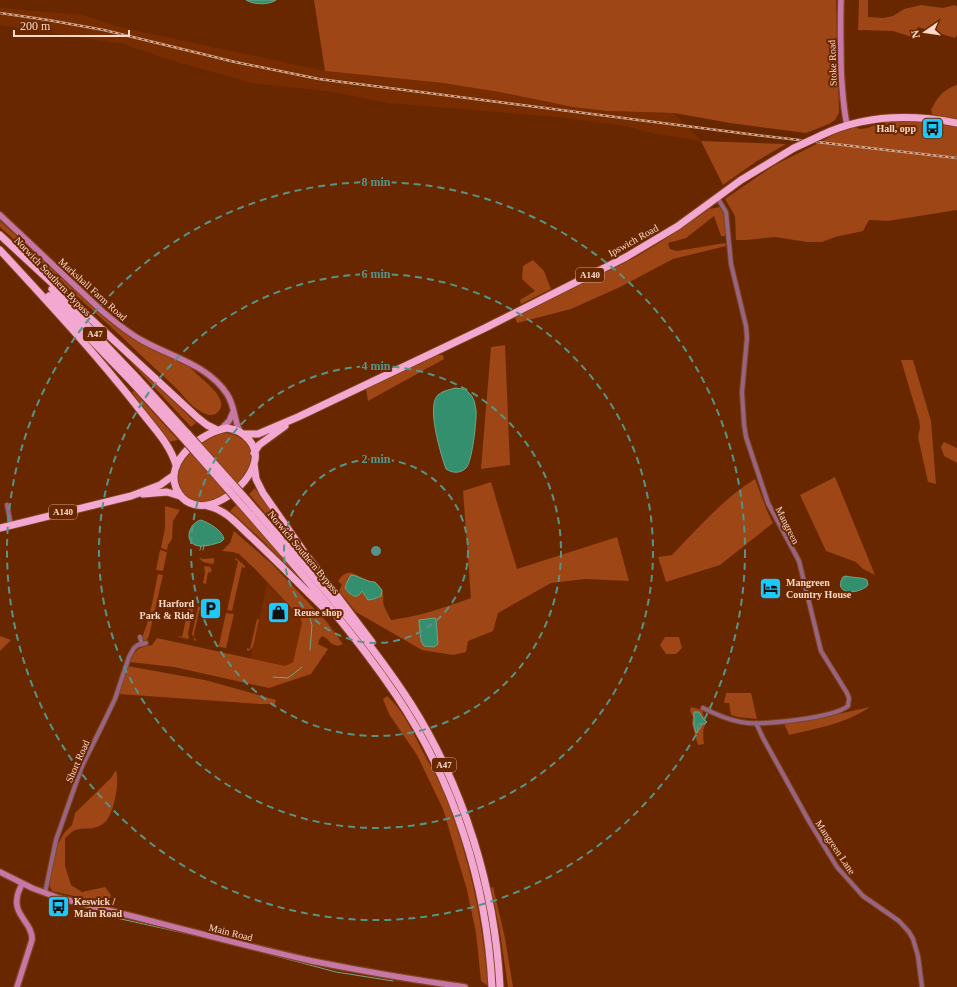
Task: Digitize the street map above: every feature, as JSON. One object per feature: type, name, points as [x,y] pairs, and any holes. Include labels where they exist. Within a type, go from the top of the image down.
[{"type":"highway","name":"Ipswich Road","points":[[241,433],[258,434],[298,417],[478,331],[626,257],[678,226],[754,172],[794,148],[837,127],[896,117],[932,119],[957,123]]},
{"type":"highway","name":"A47","points":[[0,236],[198,418],[207,425],[219,429]]},
{"type":"highway","name":"Norwich Southern Bypass","points":[[0,236],[91,330],[324,591],[388,670],[411,704],[448,772],[466,816],[481,868],[494,928],[498,959],[496,985]]},
{"type":"highway","name":"Norwich Southern Bypass","points":[[0,246],[186,436]]},
{"type":"highway","name":"A47","points":[[0,250],[75,331],[112,374],[170,449],[176,465]]},
{"type":"highway","name":"Ipswich Road","points":[[254,453],[259,446],[298,417]]},
{"type":"highway","points":[[232,428],[241,433],[251,442],[254,453],[254,464],[242,484],[222,500],[208,506],[194,505],[180,496],[175,485],[174,475],[176,465],[195,443],[205,435],[219,429],[232,428]]},
{"type":"highway","name":"A47","points":[[254,464],[256,479],[263,493],[304,552],[399,678],[420,714],[436,748]]},
{"type":"highway","name":"A140","points":[[131,496],[164,483],[174,475]]},
{"type":"highway","name":"A140","points":[[0,528],[131,496],[167,492],[180,496]]},
{"type":"highway","name":"Norwich Southern Bypass","points":[[243,501],[376,665],[397,696],[422,738],[440,774],[461,825],[479,889],[496,985]]},
{"type":"highway","name":"A47","points":[[208,506],[216,508],[229,517],[284,567],[348,634],[397,696]]},
{"type":"street","name":"Stoke Road","points":[[841,0],[840,38],[844,111],[847,125]]},
{"type":"street","name":"Mangreen","points":[[703,708],[724,718],[756,723],[797,720],[836,711],[848,706],[849,698],[845,688],[821,651],[799,561],[768,503],[746,436],[742,392],[747,338],[746,326],[731,264],[726,212],[717,197]]},
{"type":"street","name":"Markshall Farm Road","points":[[0,215],[102,311],[119,325],[143,341],[191,364],[209,375],[228,395],[241,433]]},
{"type":"street","points":[[219,429],[230,421],[233,410]]},
{"type":"street","points":[[8,505],[11,525]]},
{"type":"street","name":"Short Road","points":[[45,893],[56,840],[82,766],[115,699],[129,656],[134,648],[138,645],[144,644],[140,637]]},
{"type":"street","name":"Mangreen Lane","points":[[756,723],[810,823],[837,867],[863,896],[899,921],[909,932],[913,939],[918,956],[922,987]]},
{"type":"street","name":"Main Road","points":[[0,872],[22,884],[45,893],[312,960],[364,971],[464,987]]},
{"type":"street","points":[[17,987],[32,940],[32,933],[20,914],[16,903],[22,884]]},
{"type":"shaded area","points":[[246,0],[276,0],[261,4]]},
{"type":"shaded area","points":[[314,0],[836,0],[839,113],[835,120],[829,124],[806,133],[730,123],[674,113],[607,111],[573,107],[499,92],[443,83],[325,71]]},
{"type":"shaded area","points":[[859,0],[868,0],[868,17],[883,18],[893,16],[904,9],[921,5],[943,8],[955,5],[957,7],[957,35],[955,38],[918,27],[912,37],[893,31],[858,30]]},
{"type":"shaded area","points":[[0,8],[83,15],[119,27],[325,71],[443,83],[499,92],[573,107],[607,111],[674,113],[701,141],[657,134],[619,125],[557,117],[388,103],[327,91],[252,83],[177,62],[123,44],[0,25]]},
{"type":"shaded area","points":[[957,85],[957,120],[933,116],[931,110],[938,98],[948,89]]},
{"type":"shaded area","points":[[913,120],[957,126],[957,210],[888,221],[869,220],[863,231],[835,237],[822,242],[807,242],[775,237],[736,240],[735,216],[725,199],[773,166],[828,138],[838,131],[851,126],[860,129],[868,128],[883,121]]},
{"type":"shaded area","points":[[701,141],[786,144],[757,161],[723,185]]},
{"type":"shaded area","points":[[720,207],[725,215],[725,236],[721,236],[714,216],[686,238],[668,243],[670,249],[677,251],[725,243],[726,246],[673,259],[620,287],[571,309],[517,323],[515,317],[634,258],[709,209]]},
{"type":"shaded area","points":[[0,221],[118,328],[161,352],[189,365],[216,393],[220,400],[221,406],[218,412],[213,415],[209,415],[194,407],[122,337],[0,227]]},
{"type":"shaded area","points":[[533,260],[544,271],[551,289],[521,304],[520,300],[535,291],[522,279],[523,266]]},
{"type":"shaded area","points":[[505,345],[510,465],[481,469],[491,347]]},
{"type":"shaded area","points":[[433,355],[443,355],[444,359],[368,401],[366,389]]},
{"type":"shaded area","points":[[127,356],[196,423],[191,427],[126,357]]},
{"type":"shaded area","points":[[901,360],[913,360],[931,421],[936,484],[928,482],[918,437],[920,427],[919,420]]},
{"type":"shaded area","points":[[455,388],[464,389],[471,395],[475,403],[476,410],[474,440],[470,458],[464,470],[456,472],[446,469],[436,431],[433,409],[438,395]]},
{"type":"shaded area","points":[[134,391],[178,440],[168,442],[132,392]]},
{"type":"shaded area","points":[[222,433],[235,435],[246,443],[252,455],[252,462],[246,475],[232,490],[208,502],[194,502],[184,494],[181,488],[178,474],[180,467],[192,451]]},
{"type":"shaded area","points":[[944,442],[957,448],[957,463],[944,456],[941,447]]},
{"type":"shaded area","points":[[835,477],[875,575],[863,569],[856,562],[826,551],[800,495]]},
{"type":"shaded area","points":[[755,479],[773,523],[720,565],[666,582],[658,557],[672,555],[701,524],[732,496]]},
{"type":"shaded area","points":[[491,482],[517,569],[617,537],[629,581],[585,579],[551,583],[498,613],[493,631],[468,641],[466,652],[453,655],[422,650],[356,612],[339,591],[342,585],[338,581],[342,576],[348,573],[355,574],[376,583],[381,587],[383,591],[384,606],[391,620],[422,614],[471,598],[463,491]],"holes":[[[356,576],[378,585],[382,590],[380,597],[372,600],[362,591],[360,594],[351,596]],[[435,618],[438,644],[424,646],[421,641],[419,622]]]},
{"type":"shaded area","points":[[255,488],[261,496],[337,599],[249,494]]},
{"type":"shaded area","points":[[237,504],[312,591],[261,539],[230,511]]},
{"type":"shaded area","points":[[165,506],[180,510],[173,521],[172,539],[167,550],[161,548],[165,528]]},
{"type":"shaded area","points":[[201,520],[218,530],[224,539],[221,542],[204,546],[198,546],[191,542],[189,539],[190,531],[197,521]]},
{"type":"shaded area","points":[[234,531],[273,565],[326,621],[343,644],[338,646],[332,644],[322,636],[318,644],[328,649],[311,674],[269,688],[174,667],[130,662],[138,650],[152,645],[157,638],[285,666],[293,662],[302,623],[300,617],[239,554],[222,551],[230,543]]},
{"type":"shaded area","points":[[160,550],[167,552],[163,571],[156,570]]},
{"type":"shaded area","points":[[199,558],[214,558],[214,563],[203,562]]},
{"type":"shaded area","points":[[236,558],[245,566],[245,568],[242,567],[232,611],[227,610],[238,561],[235,560]]},
{"type":"shaded area","points":[[204,566],[210,567],[212,570],[210,573],[208,572],[206,584],[203,583],[205,573]]},
{"type":"shaded area","points":[[158,574],[163,575],[149,636],[146,641],[144,641],[142,638],[149,618]]},
{"type":"shaded area","points":[[351,575],[375,582],[382,590],[381,596],[368,600],[362,591],[358,596],[351,595],[345,588]]},
{"type":"shaded area","points":[[846,576],[865,579],[867,580],[868,585],[859,590],[848,592],[841,587],[843,577]]},
{"type":"shaded area","points":[[267,583],[300,617],[302,623],[293,662],[285,666],[250,659]]},
{"type":"shaded area","points":[[189,605],[194,606],[188,633],[189,639],[178,637],[182,637]]},
{"type":"shaded area","points":[[198,606],[200,607],[193,637],[192,634]]},
{"type":"shaded area","points":[[226,613],[234,614],[226,648],[215,646],[219,645]]},
{"type":"shaded area","points":[[435,618],[438,644],[434,647],[424,646],[421,641],[419,620]]},
{"type":"shaded area","points":[[257,619],[259,620],[253,647],[250,650],[247,651],[247,648],[250,649]]},
{"type":"shaded area","points":[[0,636],[11,640],[0,651]]},
{"type":"shaded area","points":[[665,637],[679,637],[682,648],[676,654],[666,654],[660,645]]},
{"type":"shaded area","points":[[127,666],[205,680],[276,700],[275,704],[260,704],[119,694]]},
{"type":"shaded area","points":[[726,693],[751,693],[757,719],[731,715],[729,703],[724,703]]},
{"type":"shaded area","points":[[387,696],[398,708],[411,728],[439,782],[453,816],[474,888],[483,937],[488,986],[481,981],[476,933],[467,890],[443,809],[417,755],[389,714],[383,699]]},
{"type":"shaded area","points":[[691,707],[702,710],[707,722],[703,735],[704,744],[698,745],[692,724],[693,717],[690,711]]},
{"type":"shaded area","points":[[870,707],[851,718],[821,728],[789,735],[784,723],[797,723]]},
{"type":"shaded area","points":[[694,712],[699,712],[707,722],[705,724],[698,725],[698,732],[696,733],[694,725]]},
{"type":"shaded area","points":[[116,770],[117,789],[108,819],[97,827],[75,830],[65,838],[65,866],[71,885],[82,892],[105,887],[111,895],[108,904],[52,891],[49,884],[57,846],[64,833],[72,825],[75,813],[111,778]]},
{"type":"shaded area","points":[[493,887],[505,938],[513,987],[508,987],[499,926],[491,888]]},
{"type":"waterway","points":[[203,550],[204,545]]},
{"type":"waterway","points":[[200,550],[201,546]]},
{"type":"waterway","points":[[309,615],[312,625],[310,650]]},
{"type":"waterway","points":[[273,677],[288,678],[302,667]]},
{"type":"waterway","points":[[85,911],[202,937]]},
{"type":"waterway","points":[[257,951],[336,972],[393,981]]},
{"type":"railway","points":[[0,13],[104,30],[235,62],[319,79],[756,135],[957,158]]},
{"type":"place","name":"Hall, opp","points":[[932,128]]},
{"type":"place","name":"Mangreen Country House","points":[[771,588]]},
{"type":"place","name":"Harford Park & Ride","points":[[210,609]]},
{"type":"place","name":"Reuse shop","points":[[279,612]]},
{"type":"place","name":"Keswick / Main Road","points":[[59,907]]}]
